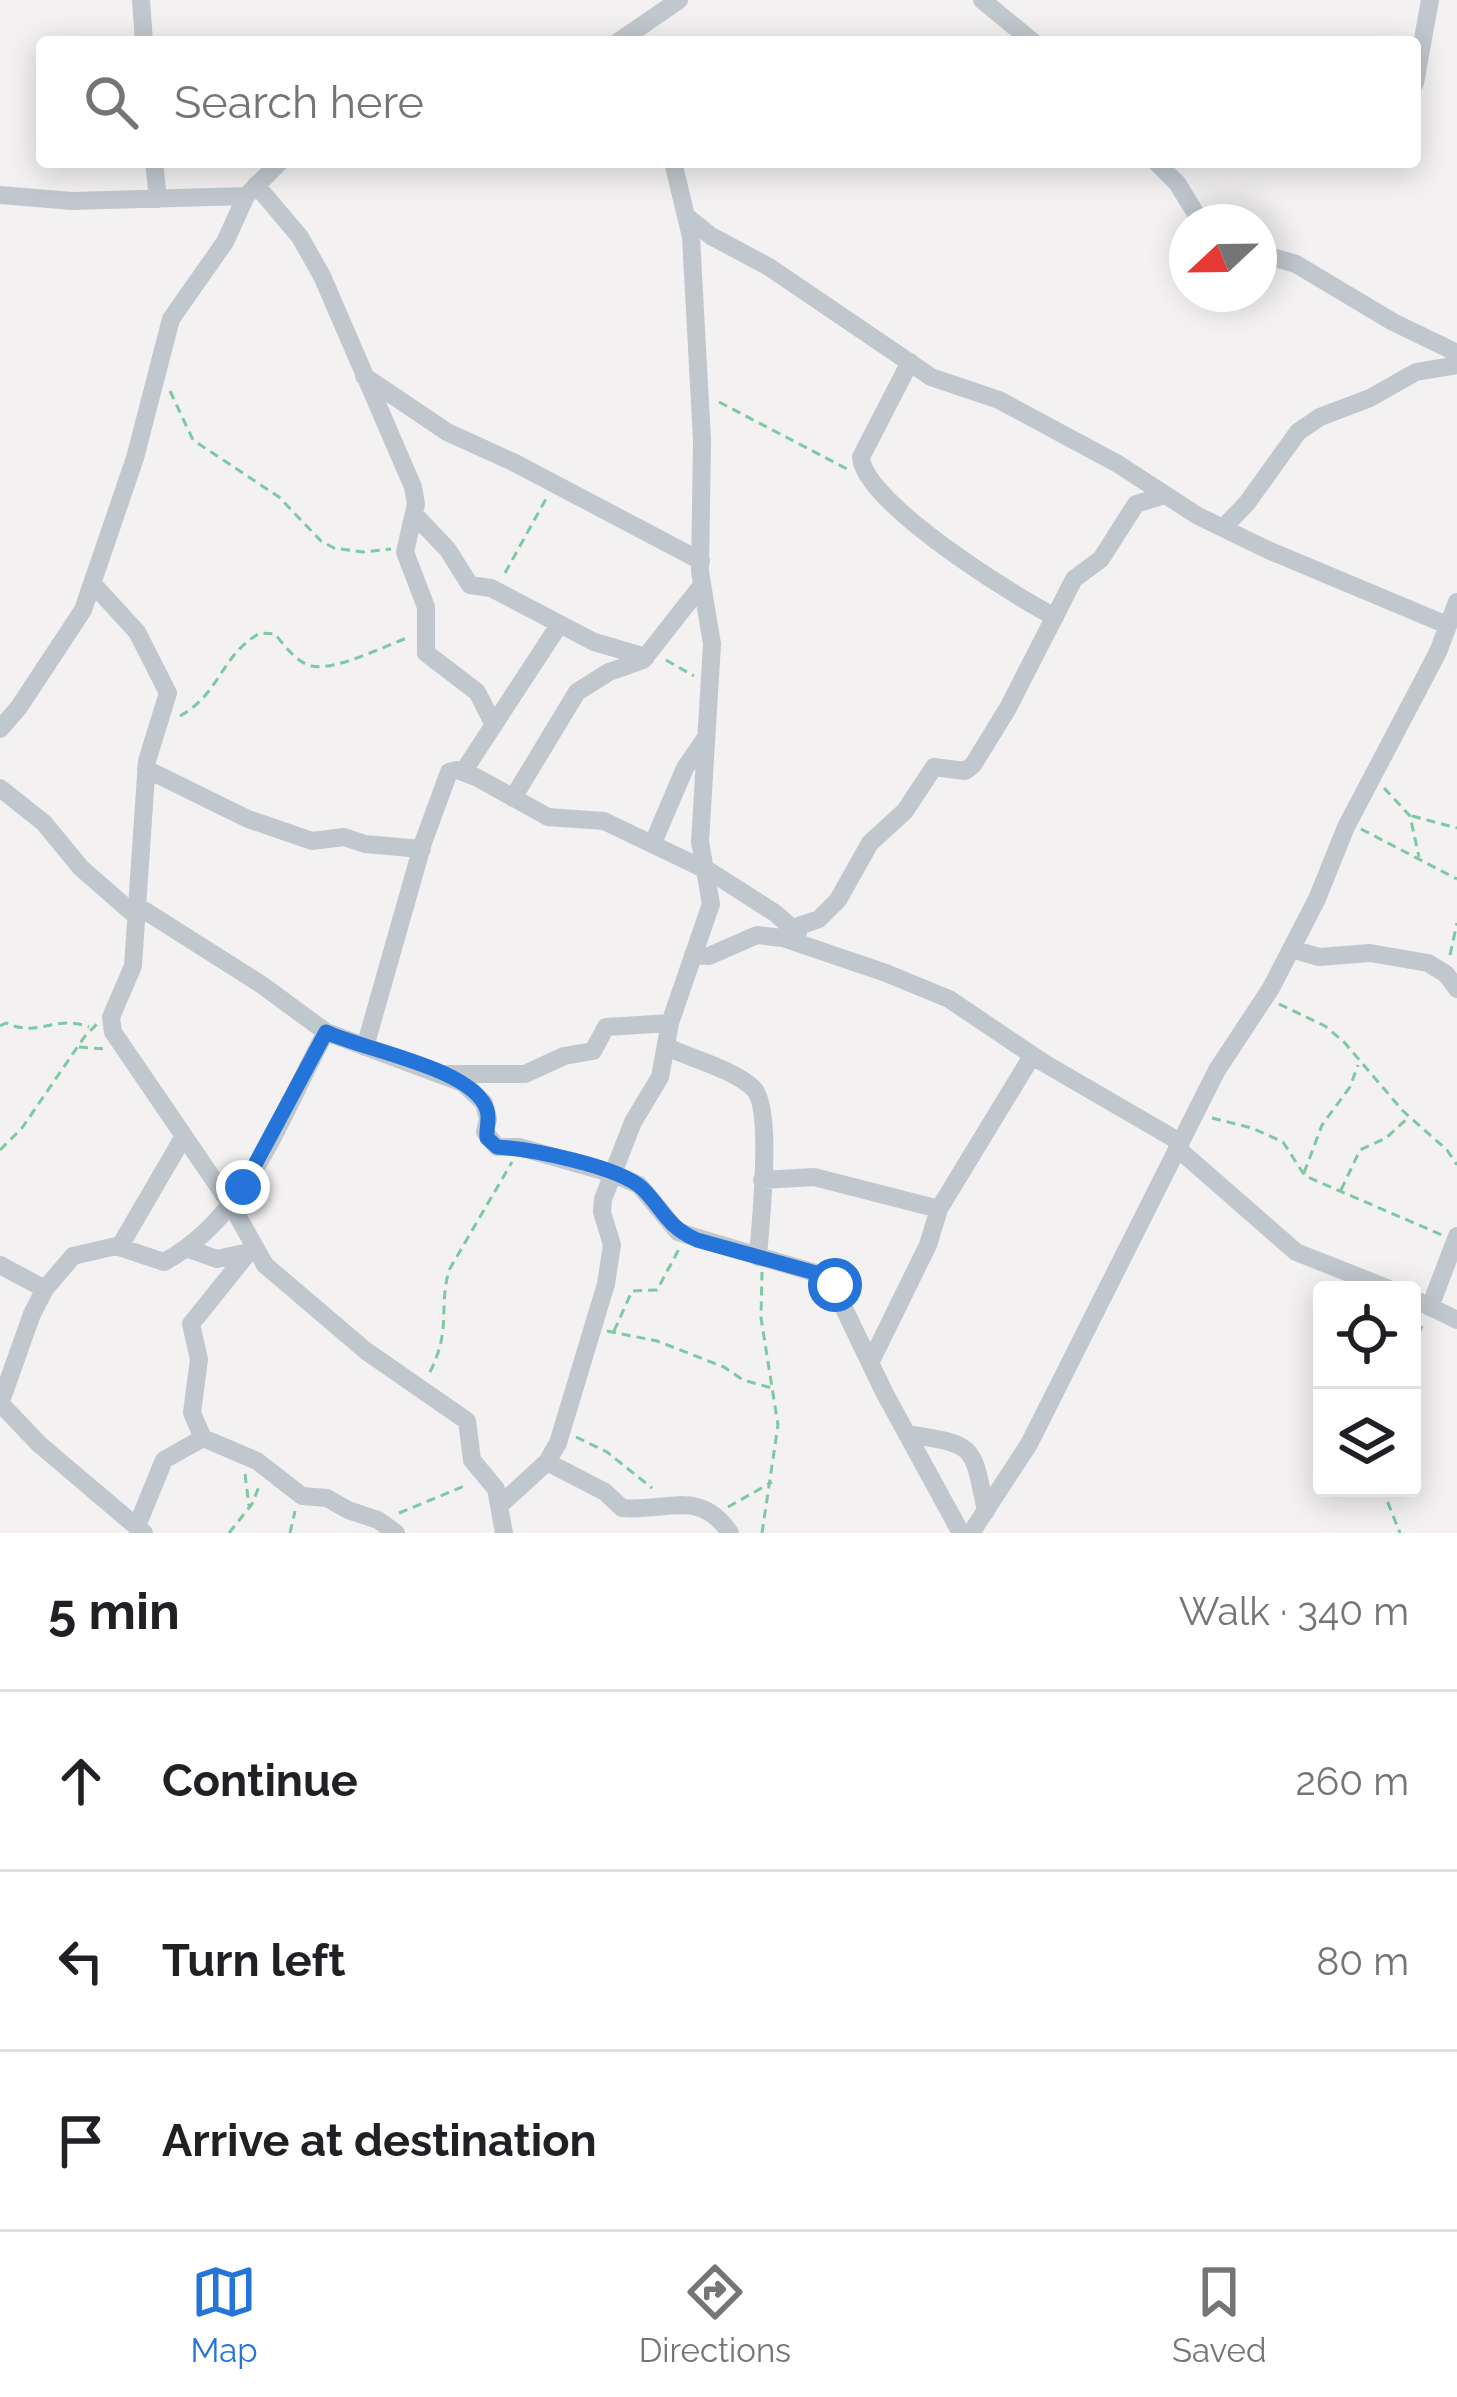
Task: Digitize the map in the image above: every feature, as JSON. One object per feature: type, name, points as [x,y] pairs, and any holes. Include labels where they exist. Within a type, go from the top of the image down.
[{"type":"street","points":[[141,0],[144,36]]},
{"type":"street","points":[[628,36],[679,0]]},
{"type":"street","points":[[982,0],[1026,36]]},
{"type":"street","points":[[1421,49],[1430,0]]},
{"type":"street","points":[[155,168],[158,199]]},
{"type":"street","points":[[0,729],[83,610],[135,458],[171,319],[225,242],[251,191],[274,168]]},
{"type":"street","points":[[500,1505],[547,1462],[604,1331],[612,1245],[602,1204],[633,1122],[661,1076],[670,1023],[710,914],[700,842],[712,644],[702,585],[699,392],[686,216],[674,168]]},
{"type":"street","points":[[1162,168],[1190,204]]},
{"type":"street","points":[[0,195],[72,201],[251,191],[300,237],[322,276],[413,487],[414,514],[405,548],[426,607],[423,646],[429,657],[477,692],[494,725]]},
{"type":"street","points":[[686,216],[950,386],[999,400],[1030,416],[1223,528],[1447,625]]},
{"type":"street","points":[[1277,258],[1296,264],[1393,322],[1457,353]]},
{"type":"street","points":[[910,362],[861,457],[867,478],[972,569],[1055,616]]},
{"type":"street","points":[[1223,528],[1291,439],[1320,417],[1370,398],[1416,372],[1457,365]]},
{"type":"street","points":[[364,376],[447,433],[701,561]]},
{"type":"street","points":[[793,928],[818,919],[838,900],[870,843],[905,812],[934,767],[965,770],[973,765],[1077,573],[1097,565],[1136,504],[1165,495]]},
{"type":"street","points":[[414,514],[448,550],[470,585],[495,590],[609,647],[649,654]]},
{"type":"street","points":[[93,584],[137,632],[164,682],[168,703],[146,769],[133,966],[111,1017],[113,1032],[230,1204],[250,1251],[340,1331],[467,1421],[472,1460],[496,1489],[504,1533]]},
{"type":"street","points":[[513,798],[577,692],[587,682],[649,654],[702,585]]},
{"type":"street","points":[[971,1533],[1029,1444],[1194,1114],[1291,949],[1349,822],[1438,652],[1457,602]]},
{"type":"street","points":[[463,772],[559,625]]},
{"type":"street","points":[[653,843],[685,768],[706,737]]},
{"type":"street","points":[[146,769],[248,819],[312,841],[344,837],[365,844],[422,848]]},
{"type":"street","points":[[365,1047],[422,848],[452,770],[548,817],[604,820],[653,843],[703,868],[816,947]]},
{"type":"street","points":[[0,788],[44,823],[81,868],[136,911],[262,985],[326,1032],[469,1087],[484,1102],[485,1132],[497,1147],[519,1147],[614,1174],[639,1185],[665,1220],[686,1235],[829,1277],[962,1533]]},
{"type":"street","points":[[693,955],[716,954],[757,934],[816,947],[949,999],[1178,1145],[1296,1252],[1370,1281]]},
{"type":"street","points":[[1291,949],[1319,957],[1384,955],[1428,963],[1452,981]]},
{"type":"street","points":[[444,1074],[524,1075],[564,1056],[593,1051],[606,1027],[670,1023]]},
{"type":"street","points":[[203,1438],[164,1460],[140,1530],[39,1444],[0,1403],[45,1289],[73,1256],[120,1246],[164,1262],[186,1248],[230,1204],[262,1157],[326,1032]]},
{"type":"street","points":[[667,1047],[756,1090],[762,1103],[760,1257]]},
{"type":"street","points":[[870,1363],[928,1245],[939,1209],[1032,1056]]},
{"type":"street","points":[[120,1246],[184,1136]]},
{"type":"street","points":[[762,1180],[814,1177],[939,1209]]},
{"type":"street","points":[[1456,1238],[1421,1302],[1457,1320]]},
{"type":"street","points":[[186,1248],[217,1259],[250,1251]]},
{"type":"street","points":[[250,1251],[191,1324],[199,1359],[192,1413],[203,1438],[267,1467],[302,1496],[327,1498],[396,1533]]},
{"type":"street","points":[[0,1264],[45,1289]]},
{"type":"street","points":[[907,1434],[967,1448],[975,1456],[986,1511]]},
{"type":"street","points":[[547,1462],[590,1483],[622,1508],[703,1507],[716,1513],[730,1533]]},
{"type":"path","points":[[157,363],[193,440],[279,497],[321,541],[363,552],[405,548]]},
{"type":"path","points":[[699,392],[867,478]]},
{"type":"path","points":[[495,590],[554,483]]},
{"type":"path","points":[[158,728],[201,704],[232,658],[260,632],[271,631],[312,666],[346,661],[424,632]]},
{"type":"path","points":[[649,654],[711,687]]},
{"type":"path","points":[[1372,777],[1410,816],[1457,828]]},
{"type":"path","points":[[1410,816],[1419,858]]},
{"type":"path","points":[[1349,822],[1457,879]]},
{"type":"path","points":[[1452,981],[1457,923]]},
{"type":"path","points":[[1265,997],[1325,1026],[1344,1042],[1457,1165]]},
{"type":"path","points":[[0,1150],[22,1128],[91,1028],[111,1017]]},
{"type":"path","points":[[0,1025],[25,1031],[67,1021],[91,1028]]},
{"type":"path","points":[[77,1047],[124,1051]]},
{"type":"path","points":[[1304,1175],[1322,1125],[1350,1087],[1359,1062]]},
{"type":"path","points":[[1194,1114],[1252,1128],[1283,1142],[1304,1175],[1456,1238]]},
{"type":"path","points":[[1340,1191],[1360,1150],[1387,1138],[1409,1117]]},
{"type":"path","points":[[422,1389],[444,1341],[444,1288],[449,1270],[519,1147]]},
{"type":"path","points":[[686,1235],[657,1290],[632,1291],[604,1331],[657,1341],[724,1367],[743,1380],[773,1388]]},
{"type":"path","points":[[760,1257],[761,1318],[778,1425],[762,1533]]},
{"type":"path","points":[[560,1434],[607,1452],[670,1506]]},
{"type":"path","points":[[242,1457],[249,1508]]},
{"type":"path","points":[[229,1533],[249,1508],[267,1467]]},
{"type":"path","points":[[378,1520],[485,1476]]},
{"type":"path","points":[[716,1513],[772,1482]]},
{"type":"path","points":[[290,1533],[302,1496]]},
{"type":"path","points":[[1386,1497],[1400,1533]]},
{"type":"route","points":[[243,1187],[326,1032],[469,1087],[484,1102],[485,1132],[497,1147],[519,1147],[632,1180],[678,1232],[829,1277],[835,1285]]}]
